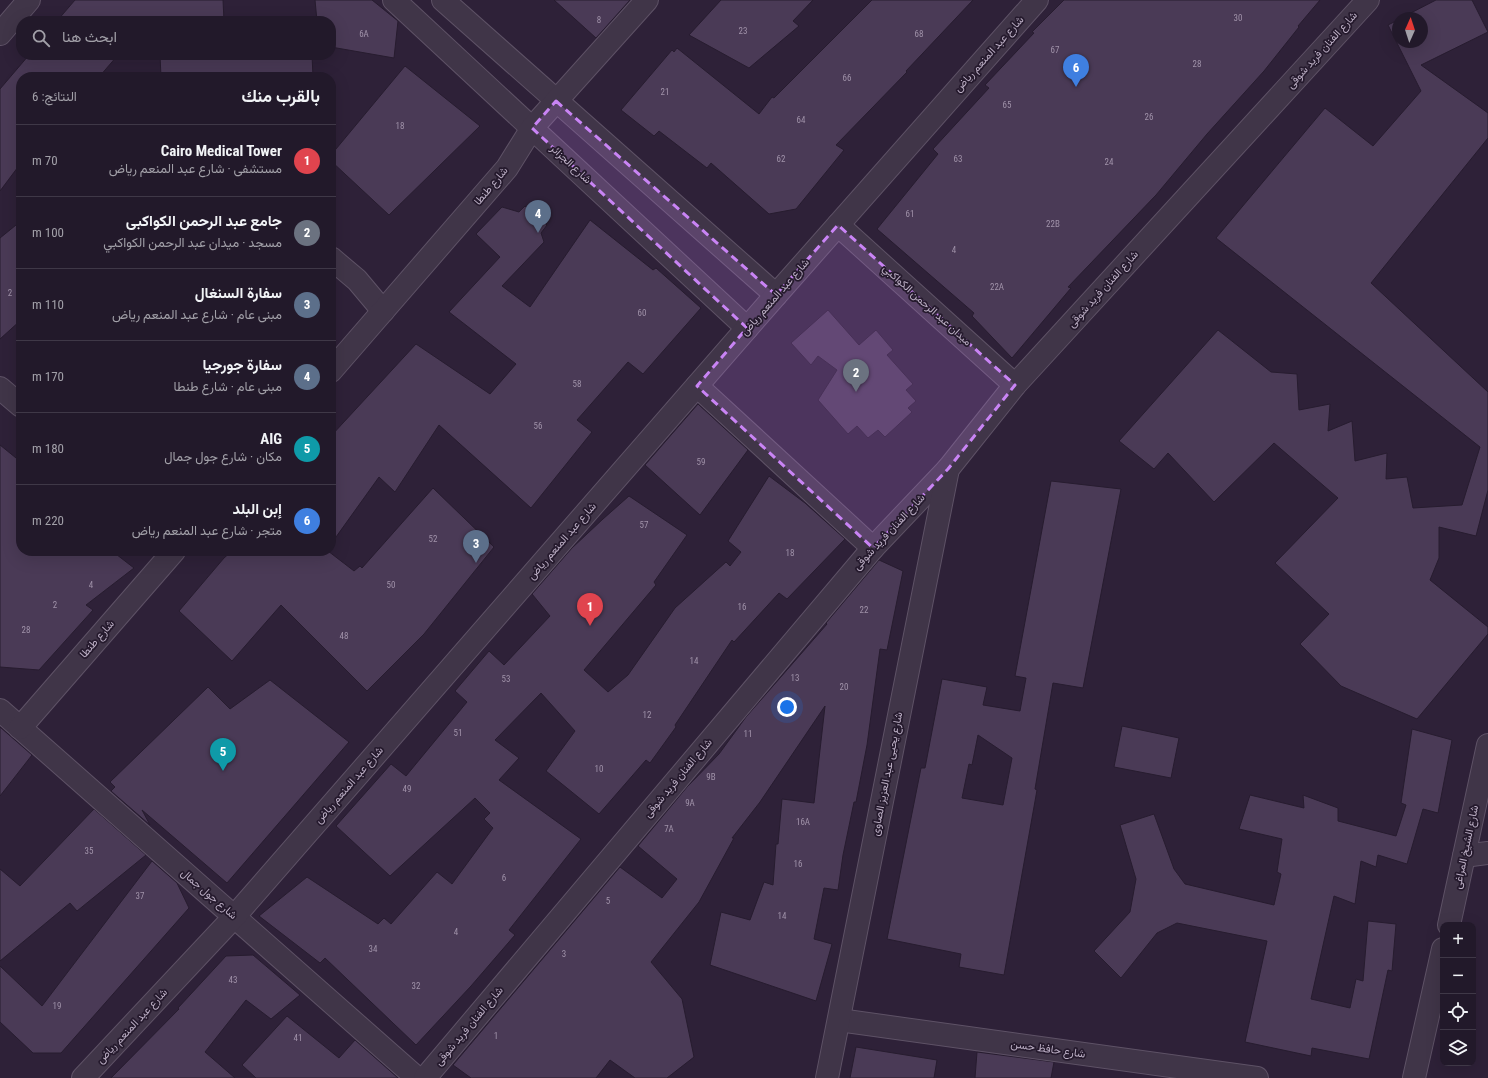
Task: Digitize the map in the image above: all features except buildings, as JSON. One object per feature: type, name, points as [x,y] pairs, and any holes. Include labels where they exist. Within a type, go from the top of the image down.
[{"type":"street","points":[[0,34],[29,0]]},
{"type":"street","name":"شارع الجزائر","points":[[394,0],[747,328]]},
{"type":"street","points":[[442,0],[776,295]]},
{"type":"street","name":"شارع طنطا","points":[[336,365],[507,168],[532,128],[647,0]]},
{"type":"street","name":"شارع عبد المنعم رياض","points":[[83,1078],[234,917],[747,328],[1036,0]]},
{"type":"street","name":"شارع الفنان فريد شوقى","points":[[425,1078],[873,548],[948,469],[1015,385],[1368,0]]},
{"type":"street","name":"ميدان عبد الرحمن الكواكبي","points":[[838,225],[1015,385]]},
{"type":"street","points":[[336,262],[357,280],[383,311]]},
{"type":"street","points":[[697,386],[873,548]]},
{"type":"street","name":"شارع يحيى عبد العزيز الصاوى","points":[[827,1078],[948,469]]},
{"type":"street","name":"شارع طنطا","points":[[20,728],[170,556]]},
{"type":"street","name":"شارع جول جمال","points":[[0,710],[417,1078]]},
{"type":"street","name":"شارع الشيخ المراغى","points":[[1450,922],[1488,745]]},
{"type":"street","points":[[1464,856],[1488,853]]},
{"type":"street","points":[[1414,1078],[1441,958]]},
{"type":"street","name":"شارع حافظ حسن","points":[[839,1020],[1258,1078]]},
{"type":"highlighted area","points":[[556,101],[776,295],[838,225],[1015,385],[948,469],[873,548],[697,386],[747,328],[532,128]]},
{"type":"place","name":"إبن البلد","points":[[1076,87]]},
{"type":"place","name":"سفارة جورجيا","points":[[538,233]]},
{"type":"place","name":"جامع عبد الرحمن الكواكبى","points":[[856,392]]},
{"type":"place","name":"سفارة السنغال","points":[[476,563]]},
{"type":"place","name":"Cairo Medical Tower","points":[[590,626]]},
{"type":"place","name":"AIG","points":[[223,771]]}]
